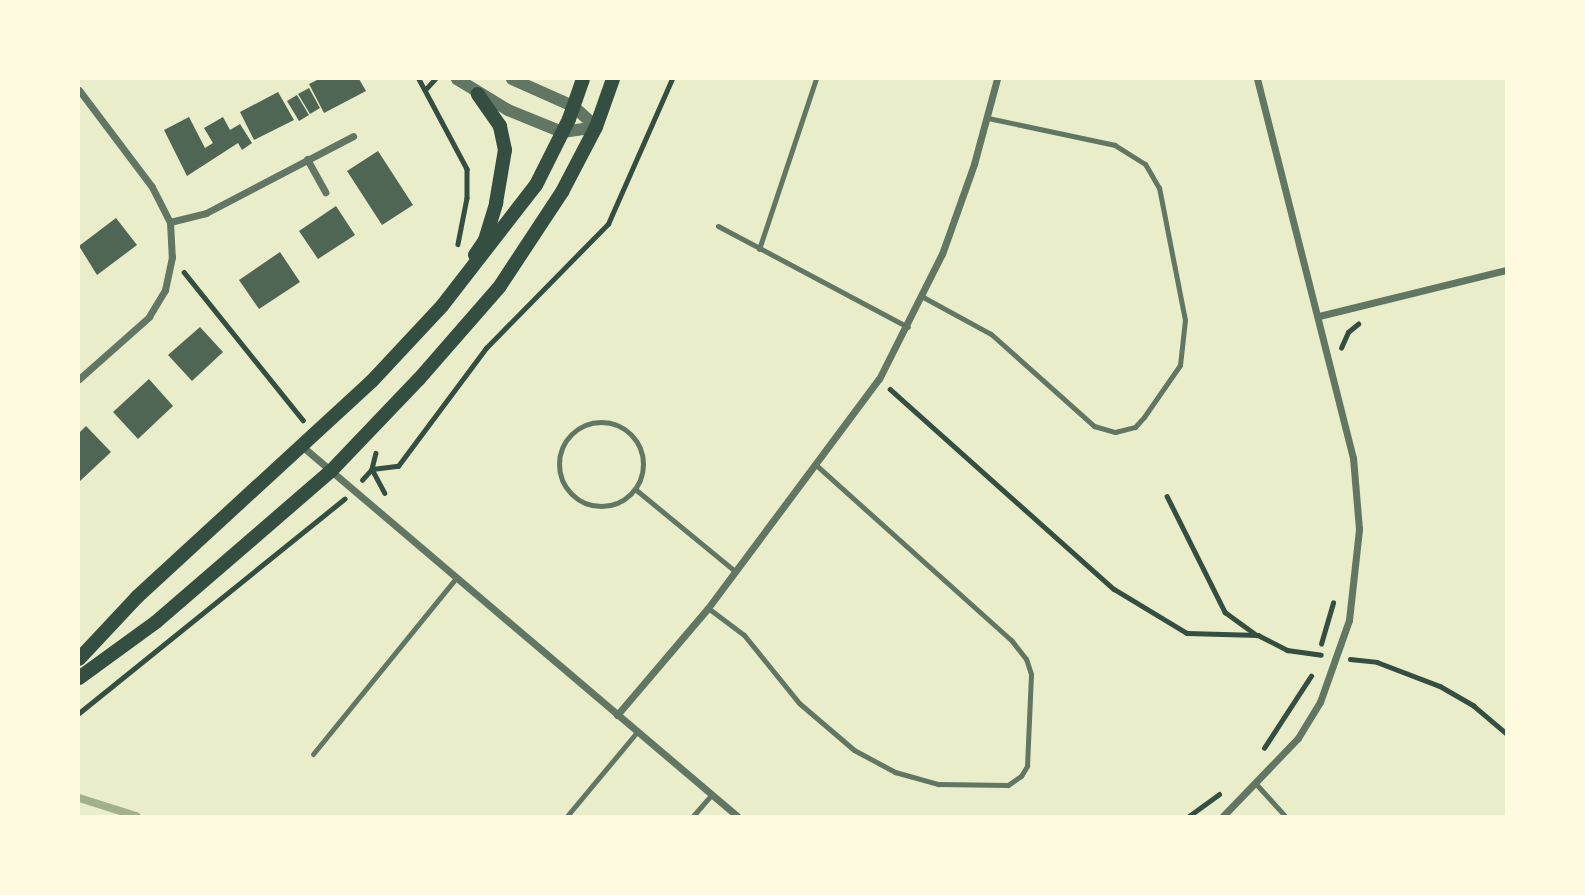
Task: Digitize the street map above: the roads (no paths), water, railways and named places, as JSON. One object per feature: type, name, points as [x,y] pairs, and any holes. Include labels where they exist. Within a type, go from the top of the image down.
[{"type":"main road","points":[[79,659],[136,597],[303,447],[442,306],[536,185],[562,132],[583,79]]},
{"type":"main road","points":[[79,678],[156,622],[331,471],[500,286],[562,192],[596,127],[613,79]]},
{"type":"main road","points":[[442,306],[485,240],[505,150],[500,126],[478,94]]},
{"type":"street","points":[[457,79],[478,94],[562,132],[596,127]]},
{"type":"street","points":[[512,79],[573,106],[596,127]]},
{"type":"street","points":[[617,715],[708,608],[817,466],[879,379],[923,297],[988,118],[996,79]]},
{"type":"street","points":[[1223,816],[1257,785],[1298,738],[1338,657],[1355,586],[1359,529],[1353,458],[1257,79]]},
{"type":"street","points":[[79,90],[152,187],[170,222],[172,257],[165,290],[149,317],[79,379]]},
{"type":"street","points":[[170,222],[206,213],[353,136]]},
{"type":"street","points":[[307,159],[325,192]]},
{"type":"street","points":[[1319,316],[1506,270]]},
{"type":"street","points":[[303,447],[737,816]]},
{"type":"lane","points":[[760,248],[816,79]]},
{"type":"lane","points":[[923,297],[991,334],[1094,426],[1115,432],[1135,427],[1180,365],[1185,320],[1159,188],[1145,164],[1115,145],[988,118]]},
{"type":"lane","points":[[718,226],[908,327]]},
{"type":"lane","points":[[609,423],[633,437],[643,463],[635,489],[625,499],[599,507],[573,497],[559,474],[559,460],[570,435],[582,427],[609,423]]},
{"type":"lane","points":[[708,608],[744,635],[799,703],[854,750],[895,772],[938,784],[1007,785],[1021,776],[1027,766],[1031,674],[1026,659],[1011,640],[817,466]]},
{"type":"lane","points":[[635,489],[735,571]]},
{"type":"lane","points":[[313,754],[456,578]]},
{"type":"lane","points":[[567,816],[637,732]]},
{"type":"lane","points":[[1257,785],[1285,816]]},
{"type":"lane","points":[[693,816],[711,795]]},
{"type":"waterway","points":[[79,798],[136,816]]}]
